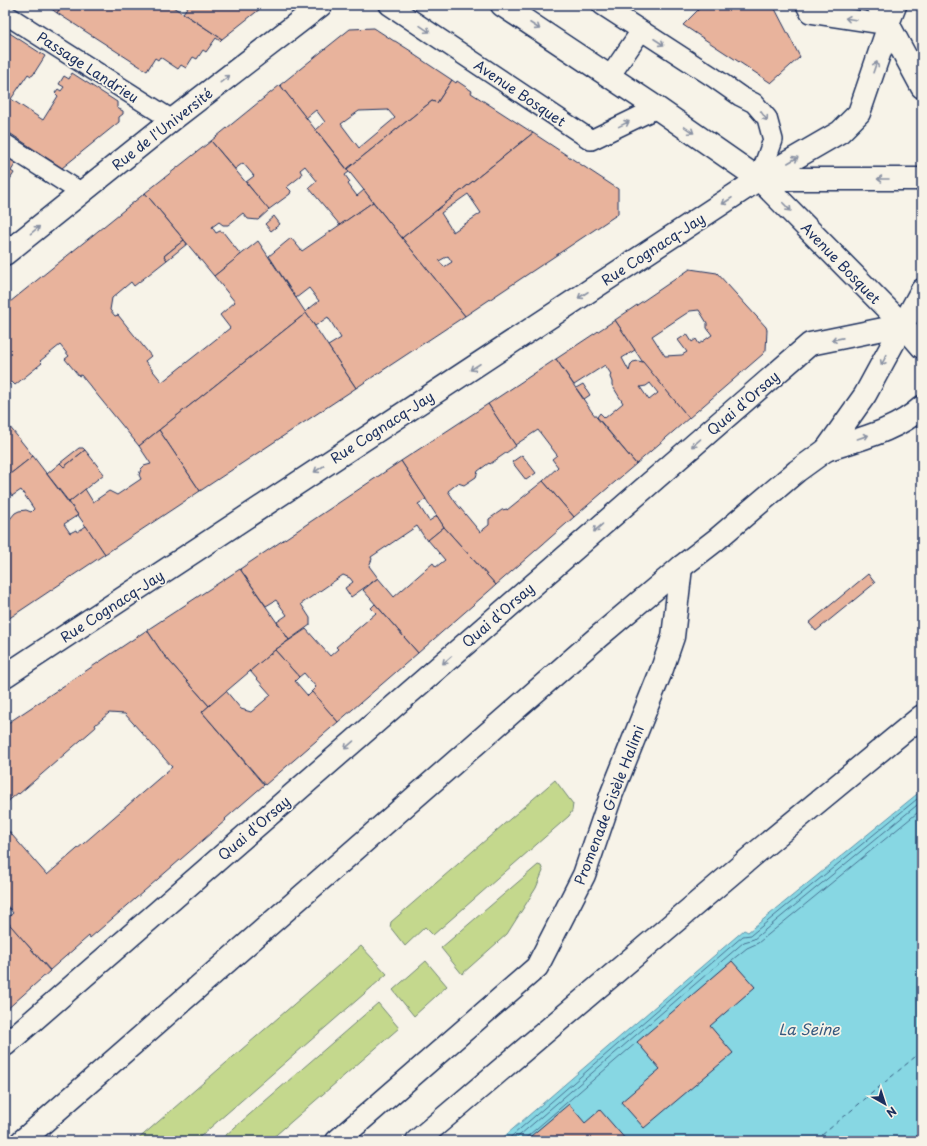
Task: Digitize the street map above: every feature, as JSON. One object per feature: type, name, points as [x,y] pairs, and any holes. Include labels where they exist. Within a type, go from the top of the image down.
[{"type":"street","name":"Rue de l'Université","points":[[5,254],[172,120],[321,5]]},
{"type":"street","name":"Avenue Bosquet","points":[[502,5],[610,76],[759,179],[903,325],[922,347]]},
{"type":"street","points":[[878,5],[922,87]]},
{"type":"street","name":"Rue Cognacq-Jay","points":[[5,676],[759,179],[840,132],[859,113],[889,25]]},
{"type":"street","points":[[759,179],[922,179]]},
{"type":"street","points":[[826,450],[865,395],[922,290]]},
{"type":"street","name":"Quai d'Orsay","points":[[5,1045],[810,344],[903,325]]},
{"type":"street","points":[[22,1141],[592,643],[797,471],[826,450],[896,426],[922,407]]},
{"type":"street","name":"Promenade Gisèle Halimi","points":[[337,1141],[537,967],[584,875],[612,793],[669,650],[673,637],[681,567]]},
{"type":"street","points":[[417,1141],[757,852],[922,716]]},
{"type":"lane","name":"Avenue Bosquet","points":[[389,5],[590,140],[657,108]]},
{"type":"lane","points":[[602,5],[740,96],[754,103],[767,118],[773,140],[759,179]]},
{"type":"lane","points":[[806,5],[810,13],[889,25],[897,5]]},
{"type":"lane","name":"Passage Landrieu","points":[[5,14],[172,120]]},
{"type":"lane","points":[[610,76],[641,31]]},
{"type":"lane","points":[[5,144],[82,193]]},
{"type":"green space","points":[[555,780],[573,804],[572,811],[569,816],[433,935],[425,927],[405,946],[390,927],[391,922]]},
{"type":"green space","points":[[538,865],[541,866],[543,871],[536,888],[507,934],[462,974],[441,948]]},
{"type":"green space","points":[[361,946],[387,974],[195,1141],[136,1141]]},
{"type":"green space","points":[[426,961],[447,986],[414,1016],[393,990]]},
{"type":"green space","points":[[378,1003],[399,1028],[269,1141],[219,1141]]},
{"type":"water","name":"La Seine","points":[[922,790],[922,1141],[499,1141],[744,930],[748,932]]},
{"type":"building","points":[[46,5],[62,5],[57,13]]},
{"type":"building","points":[[62,5],[170,5],[222,39],[220,41],[216,38],[206,52],[203,50],[197,59],[193,57],[186,68],[181,65],[178,69],[160,57],[158,60],[155,58],[147,71],[57,13]]},
{"type":"building","points":[[189,5],[265,5],[222,39],[183,13]]},
{"type":"building","points":[[703,5],[773,5],[800,57],[771,83],[683,25]]},
{"type":"building","points":[[374,28],[414,53],[413,54],[452,80],[437,103],[432,101],[347,169],[316,130],[325,122],[316,110],[306,118],[280,85],[350,29]],"holes":[[[388,110],[395,118],[359,148],[341,124],[359,111]]]},
{"type":"building","points":[[8,32],[45,56],[33,75],[31,76],[28,74],[11,99],[43,120],[58,96],[55,93],[58,89],[61,91],[64,87],[59,84],[64,76],[69,79],[72,73],[117,102],[117,108],[123,111],[123,114],[119,117],[119,122],[62,168],[5,130],[5,36]]},
{"type":"building","points":[[452,80],[456,83],[457,81],[472,91],[471,93],[533,133],[402,238],[347,169],[432,101],[437,103]]},
{"type":"building","points":[[280,85],[349,172],[345,175],[350,182],[348,184],[357,196],[364,190],[373,202],[340,225],[309,188],[317,181],[305,166],[300,170],[302,174],[301,176],[287,187],[291,191],[290,194],[268,210],[246,182],[254,176],[243,163],[235,169],[211,141]]},
{"type":"building","points":[[533,133],[618,189],[618,214],[465,316],[402,238]],"holes":[[[468,194],[481,213],[453,232],[441,213]],[[448,256],[452,262],[444,267],[439,261]]]},
{"type":"building","points":[[211,141],[269,210],[258,220],[248,219],[243,213],[228,225],[223,225],[219,222],[212,227],[216,233],[220,231],[223,232],[241,255],[214,276],[145,193]]},
{"type":"building","points":[[5,153],[17,161],[11,171],[14,173],[7,184],[5,183]]},
{"type":"building","points":[[145,193],[184,240],[164,256],[167,260],[134,286],[131,282],[112,298],[110,310],[115,316],[118,315],[151,356],[145,361],[162,382],[230,328],[220,315],[235,302],[214,276],[258,241],[306,313],[139,446],[81,375],[79,376],[65,359],[69,356],[60,345],[40,361],[42,363],[15,385],[12,382],[5,388],[5,306]]},
{"type":"building","points":[[373,202],[465,316],[356,388],[328,346],[341,338],[328,317],[315,326],[305,312],[319,301],[309,288],[296,298],[269,256],[291,238],[302,251]]},
{"type":"building","points":[[274,216],[280,224],[271,231],[265,224]]},
{"type":"building","points":[[184,240],[187,244],[167,260],[164,256]]},
{"type":"building","points":[[690,269],[717,273],[766,327],[766,350],[689,418],[646,367],[615,320]],"holes":[[[699,310],[707,323],[707,328],[712,335],[699,344],[696,339],[692,342],[687,334],[678,340],[687,352],[682,355],[665,356],[652,336],[690,311]]]},
{"type":"building","points":[[306,313],[356,388],[200,491],[159,430]]},
{"type":"building","points":[[615,320],[635,350],[622,358],[629,371],[633,362],[643,362],[689,418],[636,464],[597,417],[600,413],[605,418],[623,403],[612,385],[610,377],[611,374],[605,365],[574,385],[556,359]],"holes":[[[650,383],[658,393],[649,400],[640,387],[646,386]]]},
{"type":"building","points":[[556,359],[592,412],[636,464],[574,517],[543,481],[558,467],[552,459],[557,455],[538,430],[515,445],[488,404]]},
{"type":"building","points":[[583,384],[590,395],[584,399],[576,388]]},
{"type":"building","points":[[488,404],[516,446],[478,471],[476,477],[464,485],[458,483],[448,491],[456,503],[480,532],[489,525],[489,519],[502,510],[507,510],[543,481],[574,517],[496,585],[444,527],[401,461]]},
{"type":"building","points":[[5,421],[33,456],[5,478]]},
{"type":"building","points":[[159,430],[200,491],[105,554],[69,502],[85,489],[93,502],[109,491],[117,495],[141,479],[139,475],[141,469],[144,466],[151,464],[139,446]]},
{"type":"building","points":[[79,448],[83,448],[85,450],[64,467],[60,463]]},
{"type":"building","points":[[85,450],[104,474],[69,502],[47,474],[60,463],[64,467]]},
{"type":"building","points":[[522,455],[536,473],[526,480],[512,462]]},
{"type":"building","points":[[33,456],[78,515],[64,524],[70,533],[76,530],[77,532],[86,526],[105,554],[5,621],[5,522],[19,511],[26,510],[31,512],[34,509],[21,490],[12,496],[5,487],[5,478]]},
{"type":"building","points":[[401,461],[426,499],[418,504],[429,521],[437,516],[444,527],[427,541],[417,526],[371,557],[372,559],[369,566],[378,578],[351,597],[345,588],[353,582],[350,578],[343,575],[301,604],[310,618],[310,625],[289,640],[277,622],[287,615],[276,600],[266,606],[240,569]]},
{"type":"building","points":[[444,527],[496,585],[418,653],[363,590],[378,578],[394,597],[433,563],[436,567],[445,560],[428,540]]},
{"type":"building","points":[[240,569],[289,640],[209,706],[163,654],[147,630]]},
{"type":"building","points":[[868,574],[875,583],[816,631],[809,623]]},
{"type":"building","points":[[375,604],[418,653],[338,722],[311,692],[316,687],[304,673],[299,677],[275,650],[306,629],[330,656],[338,649],[336,647],[376,613],[371,608]]},
{"type":"building","points":[[147,630],[163,654],[209,706],[202,712],[264,785],[90,938],[89,936],[50,970],[5,920],[13,913],[5,903],[5,827],[47,875],[172,767],[125,714],[109,713],[95,725],[96,727],[19,794],[18,793],[5,804],[5,725]]},
{"type":"building","points":[[275,650],[299,677],[295,681],[308,696],[312,692],[338,722],[265,785],[202,712],[226,691],[241,709],[251,712],[271,695],[250,671]]},
{"type":"building","points":[[5,919],[50,971],[5,1011]]},
{"type":"building","points":[[732,961],[755,987],[710,1026],[733,1053],[644,1128],[621,1102],[660,1069],[637,1042]]},
{"type":"building","points":[[569,1104],[585,1123],[600,1110],[627,1141],[525,1141]]},
{"type":"ferry route","points":[[815,1141],[922,1051]]}]
